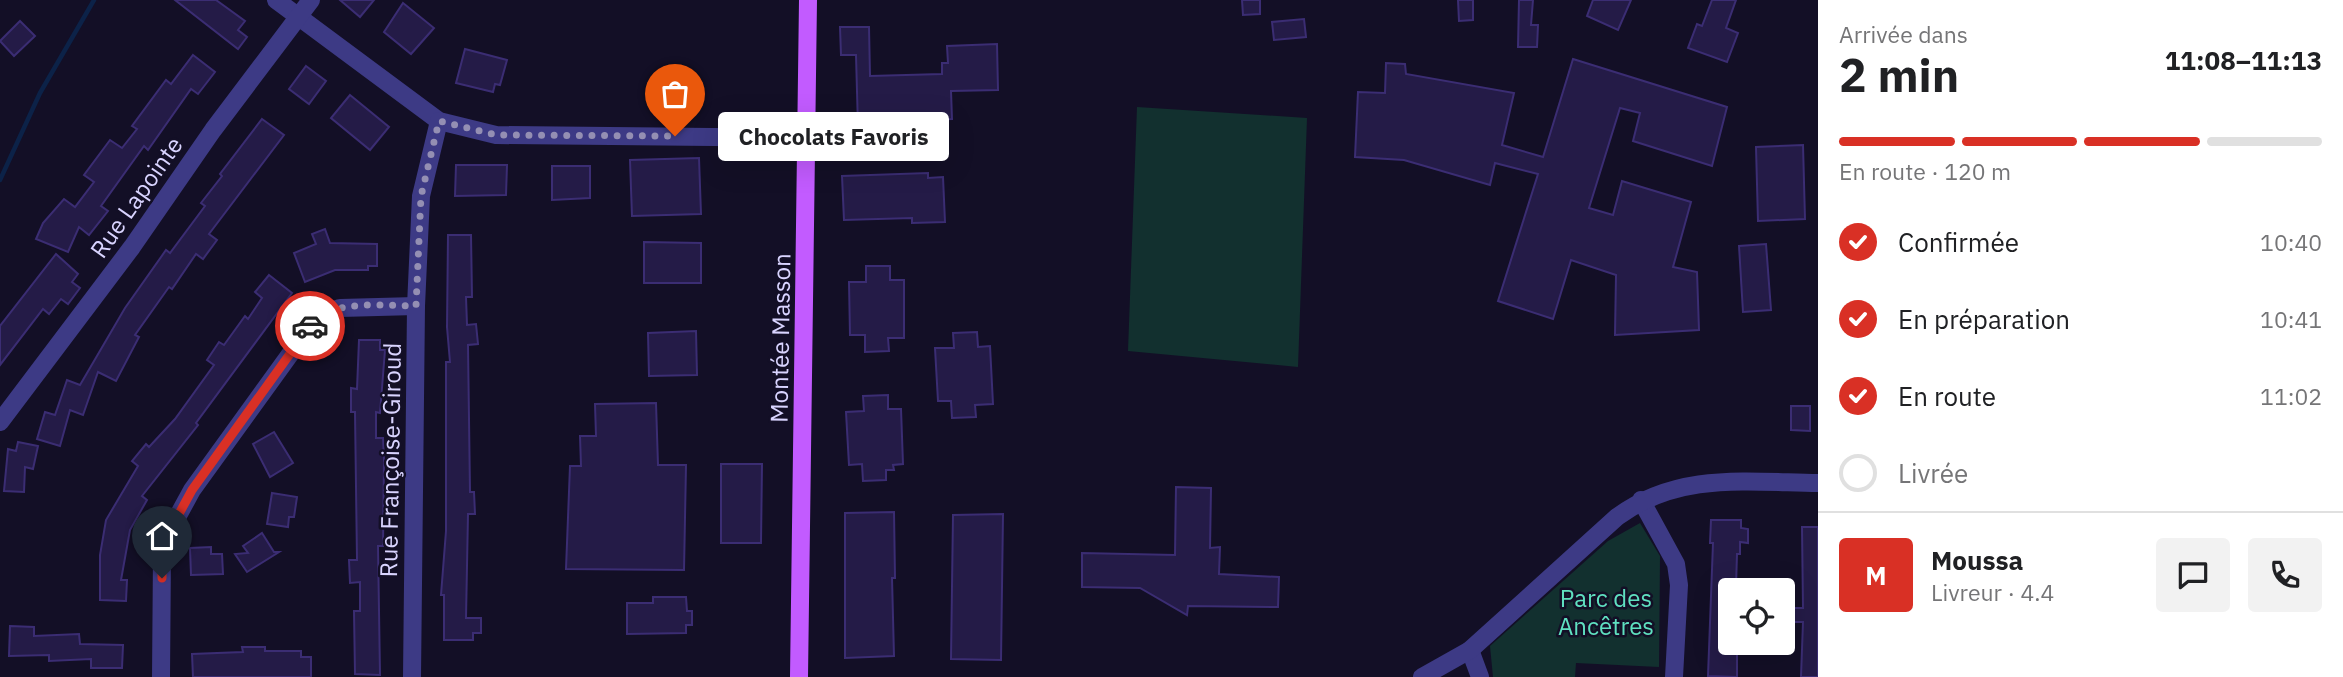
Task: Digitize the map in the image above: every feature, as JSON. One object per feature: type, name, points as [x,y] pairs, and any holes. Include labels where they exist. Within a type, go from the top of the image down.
[{"type":"main road","name":"Montée Masson","points":[[799,677],[808,0]]},
{"type":"street","points":[[276,0],[439,121],[496,135],[806,138]]},
{"type":"street","name":"Rue Lapointe","points":[[0,422],[152,220],[172,188],[297,15],[311,0]]},
{"type":"street","name":"Rue Françoise-Giroud","points":[[412,677],[416,306],[421,196],[439,121]]},
{"type":"street","points":[[162,677],[162,553],[168,534],[192,490],[317,317],[340,308],[416,306]]},
{"type":"street","points":[[1422,677],[1470,650],[1617,517],[1641,500],[1677,486],[1722,482],[1818,483]]},
{"type":"street","points":[[1641,500],[1676,564],[1679,585],[1674,677]]},
{"type":"street","points":[[1470,650],[1480,677]]},
{"type":"green space","points":[[1137,107],[1307,118],[1298,367],[1128,351]]},
{"type":"green space","name":"Parc des Ancêtres","points":[[1640,523],[1660,556],[1659,667],[1576,663],[1575,677],[1493,677],[1490,646],[1608,541]]},
{"type":"building","points":[[175,0],[216,0],[245,21],[238,30],[247,37],[238,49]]},
{"type":"building","points":[[340,0],[374,0],[360,17]]},
{"type":"building","points":[[1242,0],[1260,0],[1260,14],[1243,15]]},
{"type":"building","points":[[1458,0],[1473,0],[1473,20],[1459,21]]},
{"type":"building","points":[[1519,0],[1533,0],[1531,25],[1538,25],[1537,47],[1518,47]]},
{"type":"building","points":[[1593,0],[1631,0],[1618,30],[1587,16]]},
{"type":"building","points":[[1712,0],[1736,0],[1726,28],[1738,33],[1727,62],[1688,48],[1697,24],[1702,26]]},
{"type":"building","points":[[403,3],[434,28],[411,54],[384,32]]},
{"type":"building","points":[[1304,19],[1306,37],[1274,40],[1272,22]]},
{"type":"building","points":[[20,21],[35,36],[14,56],[0,41]]},
{"type":"building","points":[[840,27],[869,27],[870,76],[942,74],[942,63],[948,63],[947,46],[997,44],[998,90],[951,91],[952,119],[885,121],[885,126],[858,127],[856,55],[841,55]]},
{"type":"building","points":[[465,49],[507,60],[500,85],[495,84],[493,92],[456,83]]},
{"type":"building","points":[[193,55],[215,72],[198,94],[191,89],[148,150],[144,146],[101,206],[108,211],[89,235],[79,227],[68,252],[36,239],[43,223],[64,199],[75,207],[94,182],[84,175],[110,140],[122,148],[137,129],[132,126],[166,80],[171,84]]},
{"type":"building","points":[[1573,59],[1727,107],[1712,166],[1633,141],[1640,113],[1620,108],[1589,208],[1613,215],[1622,181],[1691,202],[1673,267],[1697,272],[1699,330],[1615,335],[1616,275],[1571,260],[1553,319],[1498,301],[1538,174],[1495,163],[1490,185],[1404,160],[1355,157],[1358,92],[1385,93],[1386,63],[1405,64],[1406,74],[1514,93],[1502,145],[1543,157]]},
{"type":"building","points":[[306,66],[326,81],[309,104],[289,89]]},
{"type":"building","points":[[350,95],[389,127],[370,150],[331,118]]},
{"type":"building","points":[[262,119],[284,135],[209,234],[217,240],[203,259],[196,254],[172,289],[169,287],[135,335],[139,337],[116,381],[98,372],[83,415],[70,410],[60,446],[37,439],[45,412],[55,415],[67,380],[80,385],[125,308],[166,250],[170,253],[205,206],[201,203],[222,176],[220,174]]},
{"type":"building","points":[[1803,145],[1805,219],[1758,221],[1756,147]]},
{"type":"building","points":[[699,158],[701,214],[632,216],[630,160]]},
{"type":"building","points":[[456,165],[507,165],[506,195],[455,196]]},
{"type":"building","points":[[552,166],[590,166],[590,198],[552,200]]},
{"type":"building","points":[[928,173],[928,178],[943,177],[945,222],[912,223],[912,218],[844,220],[842,176]]},
{"type":"building","points":[[325,229],[330,243],[377,244],[377,266],[368,266],[368,270],[335,270],[305,282],[294,253],[316,244],[312,234]]},
{"type":"building","points":[[448,235],[471,235],[472,297],[466,297],[467,325],[476,324],[478,344],[468,345],[470,492],[474,492],[475,514],[468,514],[466,618],[481,618],[481,633],[473,633],[473,640],[444,640],[444,595],[441,595],[446,531],[446,362],[450,362],[447,327]]},
{"type":"building","points":[[644,242],[701,243],[701,283],[644,283]]},
{"type":"building","points":[[1766,244],[1771,310],[1743,312],[1739,246]]},
{"type":"building","points":[[56,254],[78,274],[72,282],[80,288],[68,304],[61,299],[49,314],[43,309],[0,365],[0,326]]},
{"type":"building","points":[[866,266],[890,266],[890,280],[904,280],[904,338],[888,338],[889,351],[865,352],[865,335],[850,335],[849,282],[866,282]]},
{"type":"building","points":[[269,275],[292,293],[196,423],[198,425],[142,496],[147,500],[130,530],[121,580],[127,580],[126,601],[100,600],[100,555],[106,520],[138,466],[132,461],[146,444],[149,447],[175,419],[214,365],[207,360],[219,342],[224,345],[245,316],[248,319],[262,298],[255,292]]},
{"type":"building","points":[[696,331],[697,375],[649,376],[648,333]]},
{"type":"building","points":[[977,332],[978,347],[990,346],[993,404],[975,405],[976,417],[952,418],[951,401],[938,401],[935,348],[954,348],[953,333]]},
{"type":"building","points":[[359,340],[380,340],[380,350],[385,350],[380,413],[376,412],[376,438],[383,438],[384,459],[383,546],[378,546],[380,675],[355,674],[354,611],[360,611],[360,582],[350,583],[349,560],[357,560],[355,412],[351,412],[351,388],[357,389]]},
{"type":"building","points":[[888,395],[888,409],[901,409],[903,464],[893,465],[894,470],[886,470],[886,480],[863,481],[862,464],[849,465],[846,412],[864,411],[863,396]]},
{"type":"building","points":[[656,403],[658,465],[686,465],[684,570],[566,569],[570,466],[581,466],[580,436],[596,436],[595,404]]},
{"type":"building","points":[[1791,406],[1810,406],[1810,431],[1791,430]]},
{"type":"building","points":[[274,432],[293,463],[270,477],[253,444]]},
{"type":"building","points":[[18,442],[38,446],[33,469],[25,467],[24,492],[4,491],[8,449],[16,451]]},
{"type":"building","points":[[721,464],[762,464],[761,543],[721,543]]},
{"type":"building","points":[[1176,487],[1211,488],[1210,548],[1220,547],[1219,574],[1279,577],[1278,607],[1188,606],[1187,615],[1140,588],[1082,587],[1082,553],[1175,555]]},
{"type":"building","points":[[272,493],[297,497],[294,517],[289,517],[288,527],[267,524]]},
{"type":"building","points":[[894,512],[894,656],[845,658],[845,513]]},
{"type":"building","points":[[1003,514],[1001,660],[951,659],[953,515]]},
{"type":"building","points":[[1711,520],[1741,520],[1741,528],[1748,529],[1748,543],[1740,542],[1740,554],[1737,554],[1736,578],[1718,578],[1718,655],[1737,655],[1737,677],[1708,676],[1713,543],[1710,543]]},
{"type":"building","points":[[1802,527],[1818,527],[1818,677],[1801,677],[1803,622],[1795,622],[1795,608],[1803,608]]},
{"type":"building","points":[[262,533],[274,552],[279,552],[247,572],[235,554],[248,553],[243,546]]},
{"type":"building","points":[[211,547],[211,554],[222,554],[223,574],[191,575],[190,548]]},
{"type":"building","points":[[653,597],[686,597],[687,611],[692,611],[692,625],[686,625],[686,633],[627,634],[627,603],[653,603]]},
{"type":"building","points":[[10,626],[34,627],[34,636],[79,634],[80,644],[123,645],[122,668],[91,668],[91,659],[49,661],[49,655],[9,656]]},
{"type":"building","points":[[242,647],[265,647],[265,651],[301,651],[301,657],[311,657],[311,677],[193,677],[192,654],[243,652]]},
{"type":"waterway","points":[[0,180],[40,93],[94,0]]},
{"type":"way so far","points":[[310,326],[317,317],[340,308],[416,306],[421,196],[439,121],[496,135],[675,136]]},
{"type":"place","name":"Chocolats Favoris","points":[[675,136]]},
{"type":"route","points":[[162,578],[162,553],[168,534],[192,490],[310,326]]}]
